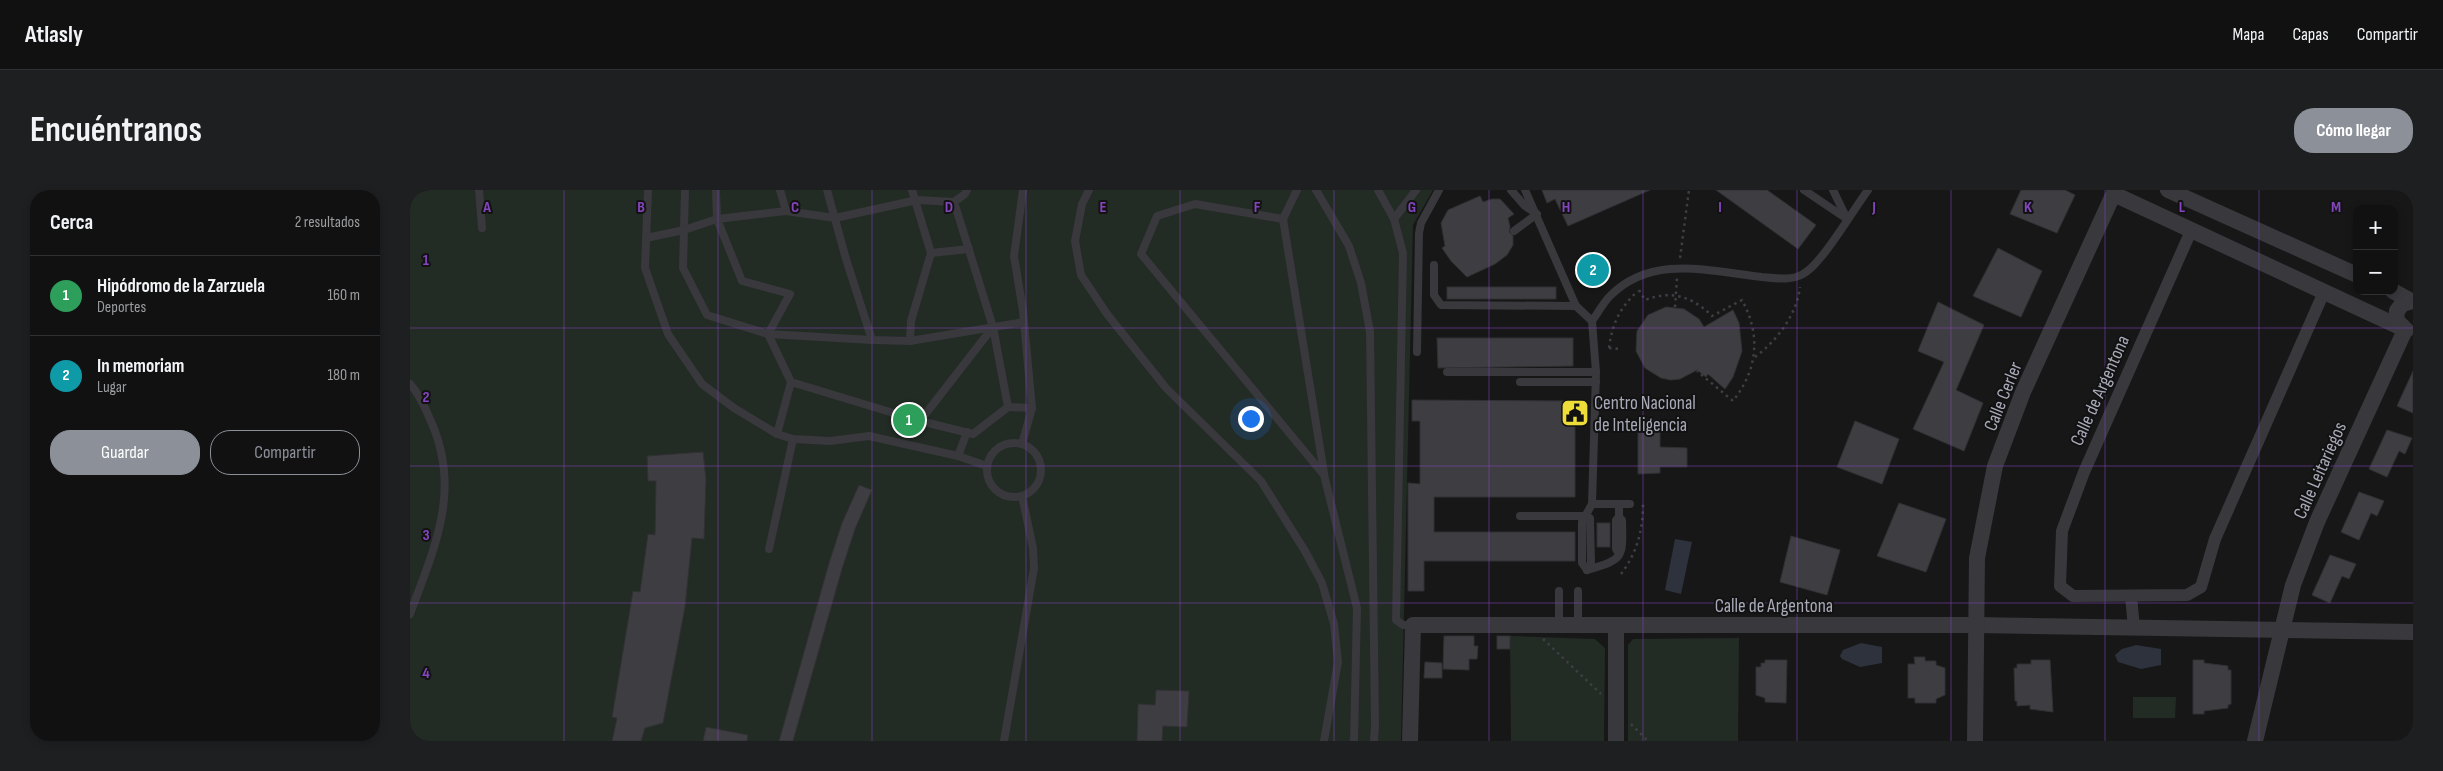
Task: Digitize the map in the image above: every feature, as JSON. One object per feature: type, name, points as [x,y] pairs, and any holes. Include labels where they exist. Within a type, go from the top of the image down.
[{"type":"street","points":[[2168,190],[2353,273]]},
{"type":"street","points":[[2118,193],[2191,231],[2408,330]]},
{"type":"street","name":"Calle Cerler","points":[[1975,741],[1977,558],[1996,466],[2023,392],[2118,193]]},
{"type":"street","name":"Calle de Argentona","points":[[2191,231],[2084,472],[2062,531],[2060,586],[2072,596],[2187,595],[2201,587],[2216,539],[2324,292]]},
{"type":"street","points":[[2398,294],[2412,301]]},
{"type":"street","points":[[2408,330],[2396,320],[2397,311],[2402,304],[2412,301]]},
{"type":"street","name":"Calle Leitariegos","points":[[2255,741],[2292,585],[2317,522],[2408,330]]},
{"type":"street","points":[[2131,596],[2134,628]]},
{"type":"street","points":[[1410,741],[1413,625]]},
{"type":"street","name":"Calle de Argentona","points":[[1413,625],[1976,625],[2413,632]]},
{"type":"street","points":[[1616,625],[1616,741]]},
{"type":"lane","points":[[479,190],[482,228]]},
{"type":"lane","points":[[648,190],[645,268],[668,334],[702,384],[734,408],[777,434],[793,439],[830,441],[869,436],[958,456],[987,466]]},
{"type":"lane","points":[[685,190],[682,268],[707,315],[768,334],[910,341],[1024,322]]},
{"type":"lane","points":[[716,190],[717,218],[742,281],[790,294],[768,334]]},
{"type":"lane","points":[[780,190],[786,211]]},
{"type":"lane","points":[[827,190],[846,259],[872,340]]},
{"type":"lane","points":[[910,341],[911,321],[931,253],[917,200],[912,190]]},
{"type":"lane","points":[[917,200],[918,190]]},
{"type":"lane","points":[[646,238],[684,230],[717,218],[786,211],[835,218],[917,200],[954,202],[966,194],[966,190]]},
{"type":"lane","points":[[1022,444],[1032,408],[1024,322],[1014,256],[1023,190]]},
{"type":"lane","points":[[1089,190],[1082,204],[1075,241],[1081,274],[1107,314],[1166,388],[1261,481],[1305,551],[1322,583],[1334,624],[1338,662],[1324,741]]},
{"type":"lane","points":[[1297,190],[1283,219],[1324,475],[1357,608],[1354,741]]},
{"type":"lane","points":[[1316,190],[1349,246],[1361,283],[1370,332],[1376,725],[1374,741]]},
{"type":"lane","points":[[1378,190],[1394,219],[1403,253],[1396,620],[1403,625],[1413,625]]},
{"type":"lane","points":[[1394,219],[1416,190]]},
{"type":"lane","points":[[1417,352],[1419,233],[1421,223],[1439,190]]},
{"type":"lane","points":[[1510,190],[1525,206],[1537,214]]},
{"type":"lane","points":[[1525,190],[1576,306],[1592,321],[1596,372],[1592,504],[1582,522],[1582,563],[1587,570],[1614,562],[1620,554],[1616,549],[1616,520],[1619,517],[1619,504]]},
{"type":"lane","points":[[1804,190],[1847,219]]},
{"type":"lane","points":[[1834,190],[1847,219]]},
{"type":"lane","points":[[1592,321],[1608,298],[1635,277],[1663,268],[1781,278],[1802,276],[1816,265],[1868,190]]},
{"type":"lane","points":[[954,202],[993,327],[1008,407]]},
{"type":"lane","points":[[1283,219],[1195,204],[1157,216],[1141,254],[1324,475]]},
{"type":"lane","points":[[1514,231],[1537,214]]},
{"type":"lane","points":[[931,253],[969,249]]},
{"type":"lane","points":[[1434,265],[1434,295],[1441,305],[1576,306]]},
{"type":"lane","points":[[920,421],[993,327]]},
{"type":"lane","points":[[768,334],[791,382],[777,434]]},
{"type":"lane","points":[[1447,372],[1596,372]]},
{"type":"lane","points":[[791,382],[920,421],[974,434],[1008,407],[1032,408]]},
{"type":"lane","points":[[1520,382],[1596,382]]},
{"type":"lane","points":[[410,384],[418,393],[438,436],[446,484],[440,532],[410,614]]},
{"type":"lane","points":[[958,456],[967,432]]},
{"type":"lane","points":[[769,549],[793,439]]},
{"type":"lane","points":[[1013,443],[1022,444],[1037,456],[1040,475],[1037,484],[1031,492],[1013,497],[996,491],[987,475],[987,466],[996,450],[1013,443]]},
{"type":"lane","points":[[1004,741],[1034,568],[1033,548],[1022,496]]},
{"type":"lane","points":[[1592,504],[1630,504]]},
{"type":"lane","points":[[1520,516],[1586,516]]},
{"type":"lane","points":[[1559,591],[1559,625]]},
{"type":"lane","points":[[1578,591],[1578,625]]},
{"type":"path","points":[[1678,268],[1689,190]]},
{"type":"path","points":[[1594,272],[1608,298]]},
{"type":"path","points":[[1755,357],[1768,347],[1798,304],[1802,276]]},
{"type":"path","points":[[1635,277],[1639,290],[1645,300],[1660,295],[1676,295],[1702,306],[1712,316],[1742,300],[1754,327],[1755,357],[1744,388],[1734,401],[1697,370]]},
{"type":"path","points":[[1676,307],[1677,282]]},
{"type":"path","points":[[1609,348],[1610,335],[1617,316],[1629,299],[1639,290]]},
{"type":"path","points":[[1595,348],[1620,349]]},
{"type":"path","points":[[1621,574],[1632,560],[1643,526],[1643,504]]},
{"type":"path","points":[[1528,625],[1648,741]]},
{"type":"shaded area","points":[[410,190],[1433,190],[1413,225],[1401,741],[410,741]]},
{"type":"shaded area","points":[[1675,539],[1692,542],[1681,594],[1665,590]]},
{"type":"shaded area","points":[[1510,636],[1595,639],[1605,648],[1604,741],[1511,741]]},
{"type":"shaded area","points":[[1739,638],[1738,741],[1628,741],[1628,645],[1633,639]]},
{"type":"shaded area","points":[[1861,643],[1882,647],[1882,663],[1860,667],[1842,659],[1840,656],[1843,650]]},
{"type":"shaded area","points":[[2136,645],[2161,649],[2161,665],[2141,669],[2118,662],[2115,655],[2122,649]]},
{"type":"shaded area","points":[[2133,697],[2176,697],[2175,718],[2133,718]]},
{"type":"building","points":[[1542,190],[1650,190],[1568,226],[1555,199],[1547,203]]},
{"type":"building","points":[[1716,190],[1767,190],[1816,225],[1798,249]]},
{"type":"building","points":[[2021,190],[2065,190],[2075,195],[2057,233],[2010,214]]},
{"type":"building","points":[[1480,196],[1483,202],[1500,199],[1514,214],[1508,218],[1509,232],[1513,236],[1513,245],[1507,255],[1495,264],[1467,277],[1451,261],[1442,248],[1445,246],[1441,223],[1448,210]]},
{"type":"building","points":[[1998,248],[2042,271],[2021,317],[1973,296]]},
{"type":"building","points":[[1447,287],[1556,287],[1556,299],[1447,299]]},
{"type":"building","points":[[1938,302],[1984,325],[1956,390],[1983,403],[1964,451],[1913,429],[1944,362],[1918,351]]},
{"type":"building","points":[[1666,307],[1684,309],[1699,319],[1704,327],[1733,310],[1739,323],[1742,351],[1733,377],[1725,389],[1708,374],[1706,377],[1697,370],[1680,379],[1671,380],[1661,378],[1645,368],[1636,351],[1637,331],[1648,315]]},
{"type":"building","points":[[1437,338],[1573,338],[1573,366],[1438,368]]},
{"type":"building","points":[[2413,371],[2413,413],[2397,406]]},
{"type":"building","points":[[1412,400],[1575,401],[1575,497],[1434,497],[1434,532],[1575,532],[1575,561],[1424,561],[1424,591],[1408,591],[1408,483],[1420,484],[1420,421],[1412,421]]},
{"type":"building","points":[[1638,420],[1660,420],[1660,447],[1687,448],[1687,467],[1660,467],[1660,473],[1638,474]]},
{"type":"building","points":[[1855,421],[1899,439],[1882,484],[1837,467]]},
{"type":"building","points":[[2387,430],[2412,438],[2405,454],[2399,451],[2387,477],[2369,469]]},
{"type":"building","points":[[703,452],[706,479],[704,539],[692,538],[685,607],[663,723],[645,728],[641,741],[612,741],[617,718],[612,717],[633,591],[640,592],[648,534],[655,535],[656,481],[648,481],[647,456]]},
{"type":"building","points":[[859,485],[872,490],[855,529],[842,569],[793,741],[779,741],[829,563],[842,523]]},
{"type":"building","points":[[2359,492],[2384,501],[2377,516],[2371,513],[2359,540],[2341,532]]},
{"type":"building","points":[[1899,503],[1946,519],[1926,572],[1877,556]]},
{"type":"building","points":[[1597,523],[1610,523],[1610,547],[1597,547]]},
{"type":"building","points":[[1791,536],[1840,550],[1827,595],[1780,582]]},
{"type":"building","points":[[2330,555],[2356,564],[2349,579],[2342,576],[2330,603],[2312,595]]},
{"type":"building","points":[[1444,636],[1474,636],[1474,646],[1478,646],[1477,659],[1469,659],[1469,670],[1443,669]]},
{"type":"building","points":[[1497,636],[1510,636],[1510,649],[1497,649]]},
{"type":"building","points":[[1914,657],[1925,657],[1925,661],[1936,661],[1936,665],[1945,668],[1945,695],[1936,699],[1936,703],[1915,703],[1915,698],[1908,698],[1908,664],[1915,664]]},
{"type":"building","points":[[1765,660],[1787,660],[1786,703],[1765,702],[1765,698],[1756,695],[1756,667],[1761,667],[1761,663],[1765,663]]},
{"type":"building","points":[[2031,660],[2050,660],[2053,712],[2030,709],[2030,705],[2017,706],[2017,701],[2015,701],[2014,668],[2017,668],[2017,664],[2031,664]]},
{"type":"building","points":[[2193,660],[2204,660],[2204,663],[2228,666],[2228,670],[2231,670],[2231,704],[2228,705],[2228,708],[2204,711],[2204,714],[2193,714]]},
{"type":"building","points":[[1425,662],[1442,663],[1442,678],[1424,678]]},
{"type":"building","points":[[1156,690],[1189,691],[1187,727],[1163,726],[1162,741],[1137,741],[1138,704],[1155,705]]},
{"type":"building","points":[[706,727],[748,735],[747,741],[703,741]]},
{"type":"place","name":"In memoriam","points":[[1593,270]]},
{"type":"place","name":"Centro Nacional de Inteligencia","points":[[1575,413]]},
{"type":"place","name":"Hipódromo de la Zarzuela","points":[[909,420]]}]
